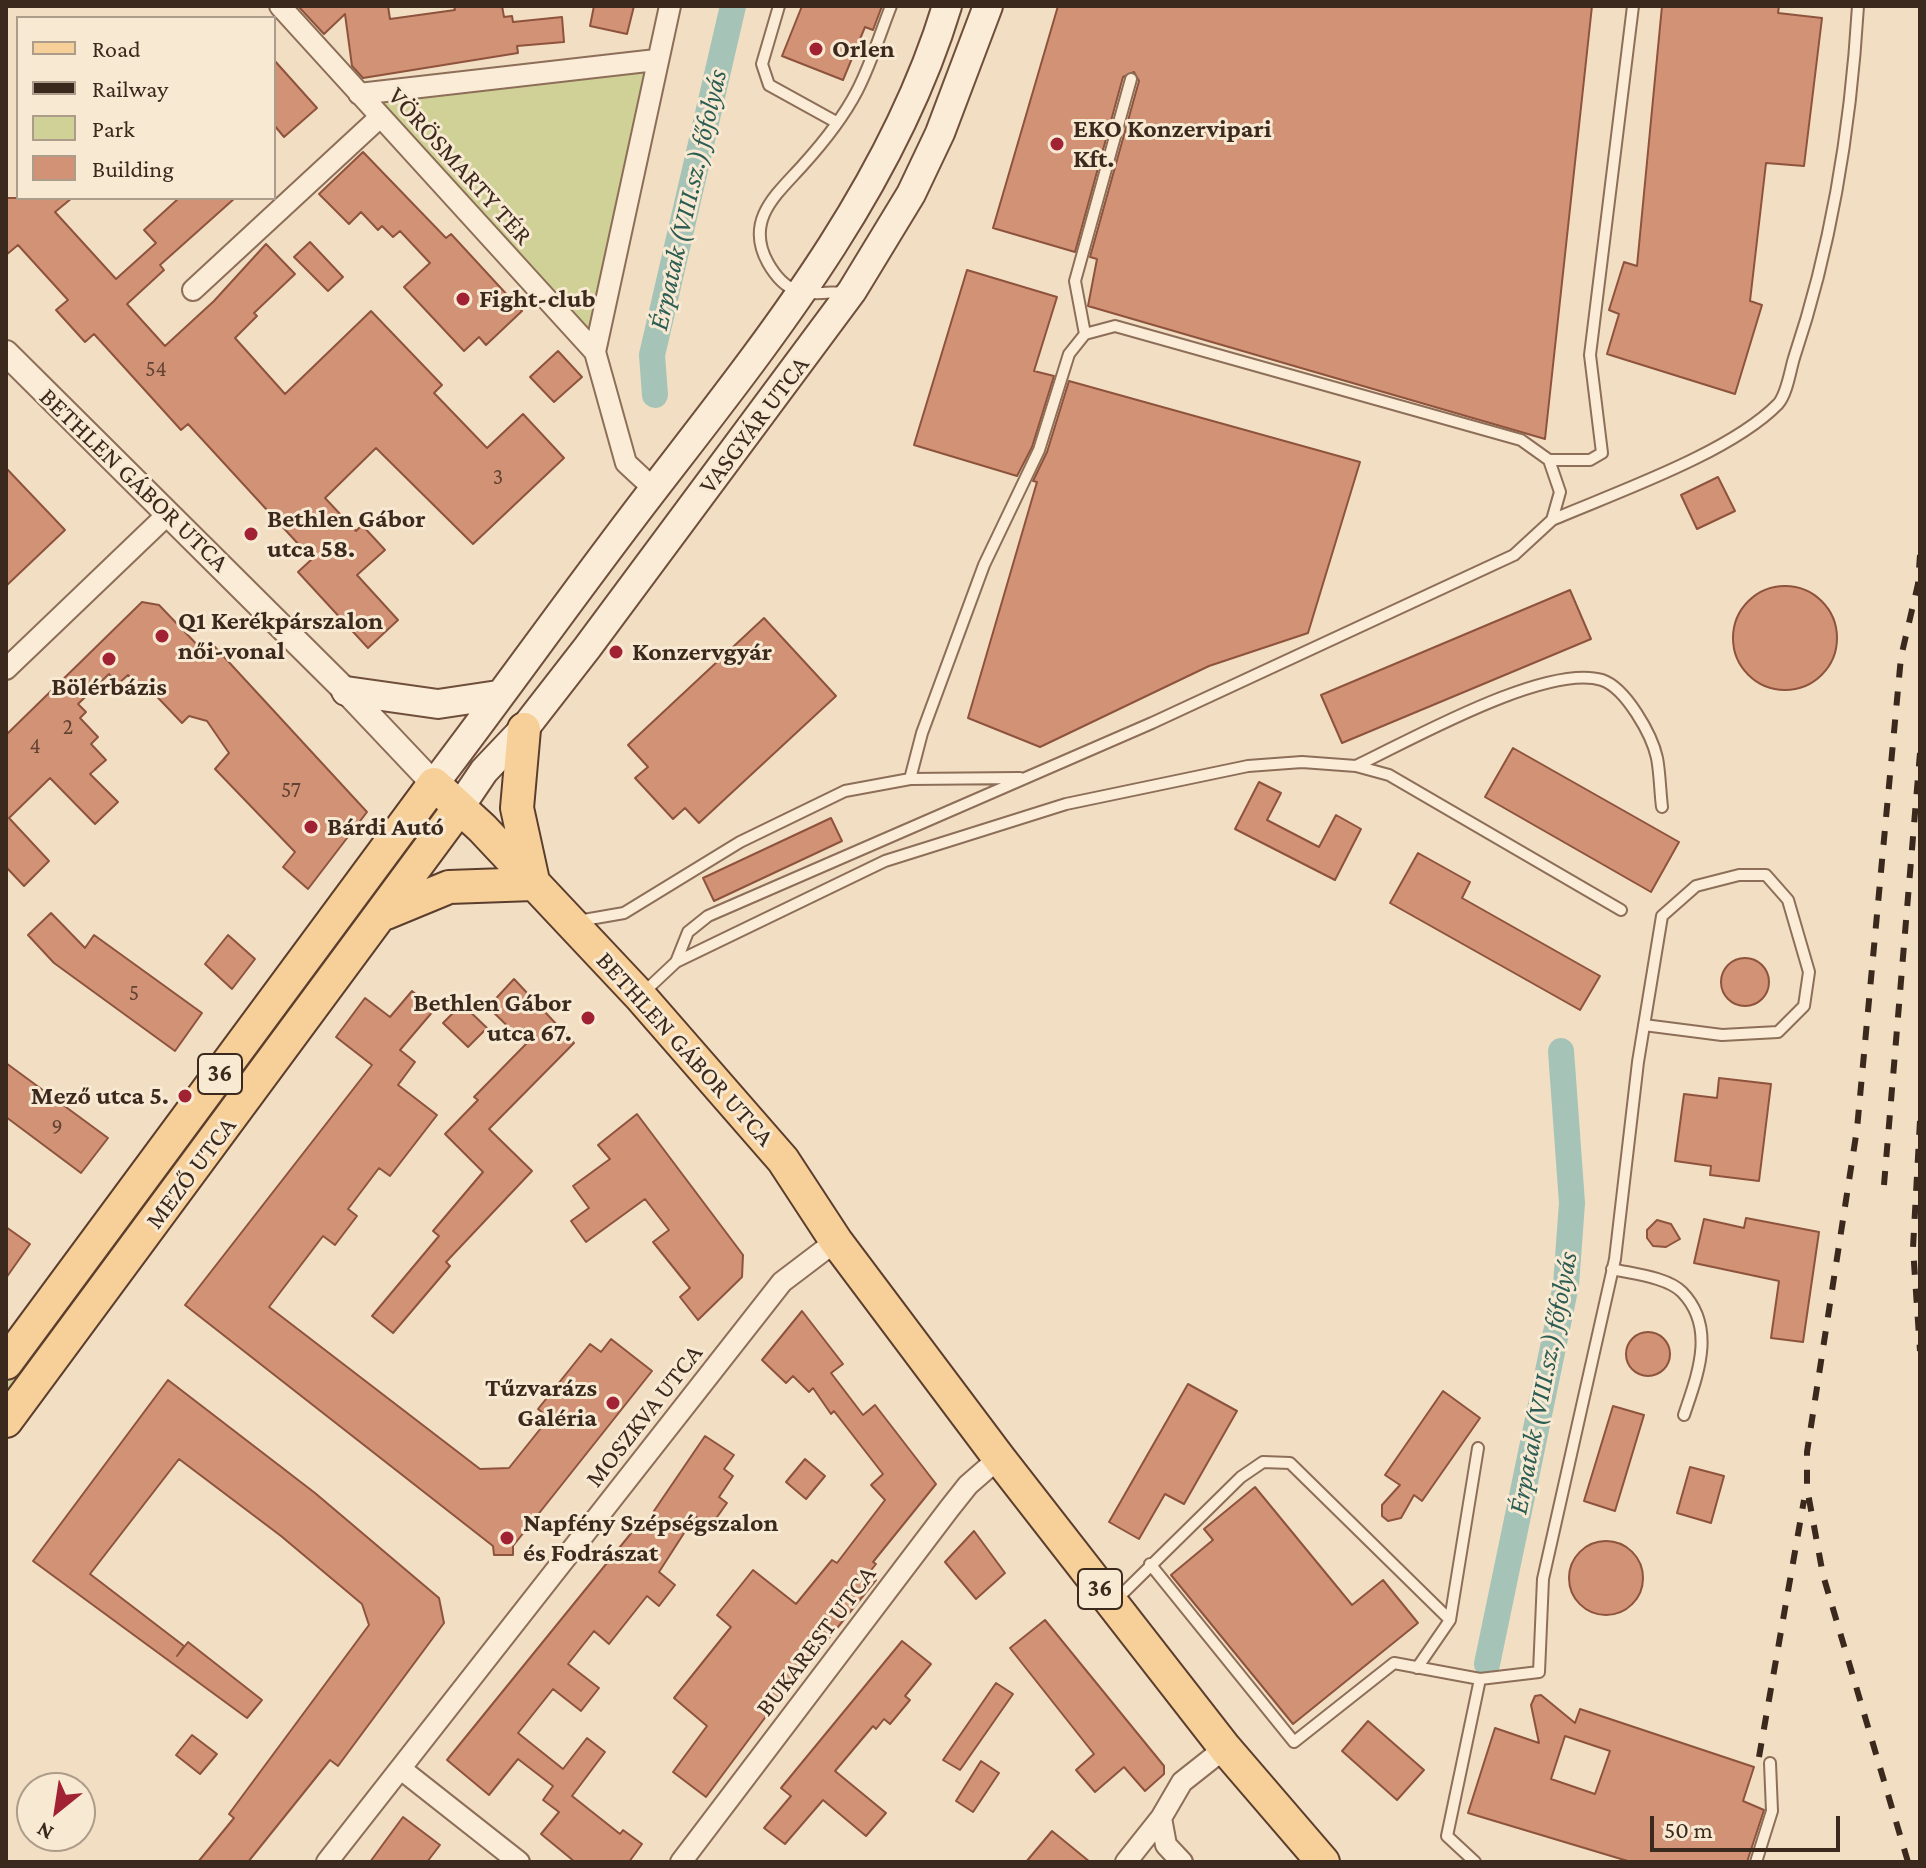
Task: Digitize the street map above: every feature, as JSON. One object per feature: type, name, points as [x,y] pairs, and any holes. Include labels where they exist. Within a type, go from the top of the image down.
[{"type":"main road","name":"VASGYÁR UTCA","points":[[434,784],[498,695],[728,394],[799,294],[875,176],[911,101],[947,6]]},
{"type":"main road","name":"VASGYÁR UTCA","points":[[459,808],[484,771],[524,729],[852,291],[911,194],[940,133],[984,10]]},
{"type":"main road","points":[[346,691],[438,704],[498,695]]},
{"type":"main road","points":[[382,915],[449,887],[533,884],[517,808],[524,729]]},
{"type":"main road","name":"BETHLEN GÁBOR UTCA","points":[[434,784],[640,996],[783,1160],[836,1241],[999,1458],[1225,1748],[1323,1862]]},
{"type":"main road","name":"MEZŐ UTCA","points":[[6,1363],[434,784]]},
{"type":"main road","name":"MEZŐ UTCA","points":[[6,1421],[459,808]]},
{"type":"street","points":[[280,6],[359,94]]},
{"type":"street","name":"VÖRÖSMARTY TÉR","points":[[595,352],[670,6]]},
{"type":"street","name":"VÖRÖSMARTY TÉR","points":[[359,94],[656,60]]},
{"type":"street","name":"VÖRÖSMARTY TÉR","points":[[359,94],[595,352],[626,463],[654,489]]},
{"type":"street","points":[[193,290],[379,118]]},
{"type":"street","name":"BETHLEN GÁBOR UTCA","points":[[6,353],[346,691],[434,784]]},
{"type":"street","points":[[6,669],[169,513]]},
{"type":"street","name":"MOSZKVA UTCA","points":[[327,1862],[782,1282],[836,1241]]},
{"type":"street","name":"BUKAREST UTCA","points":[[681,1862],[949,1509],[999,1458]]},
{"type":"street","points":[[1126,1862],[1161,1818],[1182,1782],[1225,1748]]},
{"type":"street","points":[[401,1769],[519,1862]]},
{"type":"street","points":[[1161,1818],[1166,1845],[1182,1862]]},
{"type":"lane","points":[[779,6],[762,64],[769,85],[836,122]]},
{"type":"lane","points":[[852,291],[799,294],[776,276],[762,253],[759,228],[775,191],[803,164],[857,92],[891,6]]},
{"type":"lane","points":[[1549,460],[1590,460],[1602,453],[1590,355],[1633,6]]},
{"type":"lane","points":[[676,962],[688,932],[708,916],[1026,777],[1514,555],[1552,520],[1731,440],[1780,402],[1811,307],[1835,201],[1854,74],[1858,6]]},
{"type":"lane","points":[[1085,334],[1075,281],[1131,79]]},
{"type":"lane","points":[[910,779],[922,733],[984,565],[1039,450],[1069,354],[1085,334],[1115,326],[1521,440],[1549,460],[1560,492],[1552,520]]},
{"type":"lane","points":[[1356,766],[1506,695],[1557,680],[1602,680],[1628,699],[1656,755],[1662,807]]},
{"type":"lane","points":[[640,996],[676,962],[885,861],[1066,804],[1248,766],[1302,762],[1356,766],[1389,775],[1621,910]]},
{"type":"lane","points":[[571,922],[624,913],[740,842],[845,791],[910,779],[1026,777]]},
{"type":"lane","points":[[1150,1564],[1294,1742],[1394,1663],[1480,1679],[1539,1672],[1543,1579],[1612,1269],[1644,1025],[1662,916],[1696,886],[1739,875],[1766,875],[1788,900],[1805,958],[1809,972],[1804,1006],[1778,1032],[1722,1035],[1644,1025]]},
{"type":"lane","points":[[1612,1269],[1655,1279],[1681,1291],[1698,1318],[1703,1350],[1684,1415]]},
{"type":"lane","points":[[1417,1668],[1450,1620],[1478,1448]]},
{"type":"lane","points":[[1112,1604],[1241,1477],[1263,1462],[1290,1463],[1450,1620]]},
{"type":"lane","points":[[1475,1862],[1447,1836],[1480,1679]]},
{"type":"lane","points":[[1756,1862],[1772,1811],[1770,1763]]},
{"type":"green space","points":[[656,60],[595,352],[359,94]]},
{"type":"green space","points":[[276,1022],[282,1026],[6,1402],[6,1385]]},
{"type":"building","points":[[298,6],[388,6],[390,19],[455,10],[454,6],[502,6],[504,17],[512,16],[513,22],[562,17],[564,42],[517,46],[518,53],[363,78],[352,66],[345,14],[324,34]]},
{"type":"building","points":[[594,6],[634,6],[627,34],[590,26]]},
{"type":"building","points":[[802,6],[882,6],[873,30],[865,27],[843,80],[782,56]]},
{"type":"building","points":[[1058,6],[1592,6],[1545,439],[1088,306],[1097,259],[1090,257],[1139,81],[1134,72],[1123,77],[1075,252],[993,228]]},
{"type":"building","points":[[1662,6],[1779,6],[1778,13],[1822,18],[1804,166],[1766,163],[1750,301],[1762,305],[1735,394],[1607,354],[1619,314],[1609,310],[1624,262],[1637,266]]},
{"type":"building","points":[[276,62],[317,108],[284,137],[276,127]]},
{"type":"building","points":[[363,152],[446,238],[451,234],[522,311],[486,345],[479,337],[464,351],[404,287],[430,263],[400,231],[393,237],[382,226],[378,230],[361,212],[349,224],[319,194]]},
{"type":"building","points":[[6,198],[70,200],[55,212],[116,279],[156,243],[144,230],[177,200],[233,200],[160,265],[164,270],[127,304],[165,346],[214,301],[266,244],[295,274],[254,313],[257,316],[235,338],[285,394],[371,311],[442,385],[434,393],[487,448],[523,414],[564,458],[473,544],[376,448],[325,498],[356,531],[362,525],[385,550],[357,575],[398,620],[368,648],[298,572],[312,559],[188,424],[181,430],[94,334],[85,342],[56,310],[68,300],[18,245],[6,255]]},
{"type":"building","points":[[310,242],[343,277],[328,291],[294,257]]},
{"type":"building","points":[[967,270],[1057,297],[1034,371],[1054,376],[1032,447],[1017,476],[914,445]]},
{"type":"building","points":[[558,351],[582,377],[554,402],[530,377]]},
{"type":"building","points":[[1069,381],[1360,462],[1308,633],[1209,666],[1040,747],[968,718],[1037,482],[1033,481],[1047,452]]},
{"type":"building","points":[[6,468],[65,530],[6,586]]},
{"type":"building","points":[[1718,477],[1735,511],[1697,529],[1681,495]]},
{"type":"building","points":[[1785,586],[1805,590],[1822,601],[1833,618],[1837,638],[1833,658],[1822,675],[1805,686],[1785,690],[1765,686],[1748,675],[1737,658],[1733,638],[1737,618],[1748,601],[1765,590]]},
{"type":"building","points":[[1570,590],[1591,639],[1342,743],[1321,695]]},
{"type":"building","points":[[142,602],[159,605],[205,653],[214,646],[367,812],[308,889],[283,867],[295,852],[215,769],[229,753],[207,721],[189,716],[182,723],[144,683],[140,687],[128,675],[118,684],[109,674],[78,704],[86,712],[80,718],[98,737],[91,744],[106,760],[90,774],[118,802],[95,824],[50,778],[9,818],[49,861],[24,886],[6,867],[6,735]]},
{"type":"building","points":[[764,618],[836,696],[699,823],[685,808],[673,819],[635,778],[648,767],[628,745]]},
{"type":"building","points":[[1513,748],[1679,842],[1651,892],[1485,797]]},
{"type":"building","points":[[1259,782],[1281,793],[1267,820],[1319,847],[1336,815],[1361,829],[1335,880],[1235,829]]},
{"type":"building","points":[[831,818],[842,841],[714,901],[703,878]]},
{"type":"building","points":[[1418,853],[1470,882],[1462,898],[1600,976],[1580,1010],[1390,903]]},
{"type":"building","points":[[51,913],[85,948],[94,935],[202,1013],[175,1051],[54,963],[28,935]]},
{"type":"building","points":[[228,935],[255,959],[232,989],[205,964]]},
{"type":"building","points":[[1745,958],[1754,959],[1762,965],[1768,973],[1768,991],[1762,999],[1754,1005],[1745,1006],[1736,1005],[1728,999],[1722,991],[1721,982],[1722,973],[1728,965],[1736,959]]},
{"type":"building","points":[[514,979],[574,1043],[489,1129],[532,1171],[446,1262],[450,1266],[393,1333],[372,1316],[439,1236],[433,1231],[483,1172],[445,1134],[478,1100],[474,1097],[526,1044],[488,1007]]},
{"type":"building","points":[[412,991],[434,1010],[400,1050],[415,1062],[398,1085],[437,1115],[390,1176],[379,1168],[348,1209],[357,1216],[335,1245],[323,1236],[269,1307],[480,1469],[509,1468],[549,1418],[538,1409],[590,1344],[601,1352],[611,1339],[652,1371],[513,1546],[513,1555],[494,1555],[493,1546],[185,1305],[372,1065],[336,1037],[365,998],[390,1017]]},
{"type":"building","points":[[462,1004],[487,1028],[468,1047],[443,1023]]},
{"type":"building","points":[[6,1063],[108,1138],[81,1173],[6,1117]]},
{"type":"building","points":[[1719,1078],[1771,1084],[1759,1181],[1710,1175],[1711,1166],[1675,1161],[1684,1094],[1717,1098]]},
{"type":"building","points":[[637,1114],[743,1255],[742,1277],[698,1320],[680,1297],[690,1288],[653,1242],[669,1230],[645,1199],[586,1242],[571,1221],[589,1208],[573,1186],[610,1159],[598,1145]]},
{"type":"building","points":[[1746,1218],[1819,1232],[1803,1342],[1771,1338],[1779,1281],[1694,1263],[1704,1219],[1744,1228]]},
{"type":"building","points":[[1657,1220],[1671,1224],[1680,1239],[1666,1247],[1653,1246],[1647,1238],[1647,1230]]},
{"type":"building","points":[[6,1227],[30,1244],[6,1278]]},
{"type":"building","points":[[802,1311],[843,1364],[831,1373],[863,1415],[875,1405],[936,1484],[873,1562],[876,1564],[868,1574],[876,1580],[825,1643],[822,1641],[706,1797],[673,1772],[707,1726],[674,1698],[731,1627],[717,1615],[753,1570],[796,1604],[832,1560],[837,1563],[885,1500],[871,1485],[883,1474],[834,1411],[831,1414],[813,1388],[809,1392],[793,1376],[786,1383],[762,1360]]},
{"type":"building","points":[[1648,1332],[1664,1338],[1670,1354],[1664,1370],[1648,1376],[1632,1370],[1626,1354],[1632,1338]]},
{"type":"building","points":[[168,1380],[315,1493],[439,1598],[444,1623],[338,1766],[330,1760],[248,1862],[198,1862],[234,1818],[229,1814],[369,1625],[362,1604],[281,1536],[179,1459],[90,1574],[184,1646],[177,1656],[188,1642],[262,1700],[247,1718],[33,1561]]},
{"type":"building","points":[[1188,1384],[1237,1411],[1184,1504],[1165,1494],[1139,1539],[1109,1522]]},
{"type":"building","points":[[1443,1391],[1480,1418],[1422,1501],[1414,1495],[1401,1518],[1388,1521],[1382,1516],[1382,1505],[1400,1485],[1385,1475]]},
{"type":"building","points":[[1613,1406],[1644,1415],[1615,1511],[1584,1501]]},
{"type":"building","points":[[705,1436],[734,1455],[724,1469],[733,1476],[719,1497],[727,1503],[710,1527],[695,1516],[659,1572],[675,1585],[659,1606],[647,1596],[609,1644],[594,1631],[568,1664],[599,1688],[581,1711],[553,1689],[518,1733],[563,1769],[587,1738],[605,1752],[572,1796],[620,1834],[623,1830],[642,1844],[629,1862],[575,1862],[541,1834],[559,1812],[543,1800],[553,1786],[518,1759],[489,1795],[447,1760],[637,1526],[641,1530]]},
{"type":"building","points":[[805,1459],[825,1476],[806,1499],[786,1482]]},
{"type":"building","points":[[1690,1467],[1724,1476],[1711,1523],[1677,1513]]},
{"type":"building","points":[[1255,1487],[1352,1605],[1383,1580],[1418,1623],[1293,1724],[1171,1575],[1213,1540],[1204,1529]]},
{"type":"building","points":[[974,1531],[1005,1573],[976,1599],[945,1562]]},
{"type":"building","points":[[1606,1541],[1627,1547],[1637,1557],[1643,1578],[1637,1599],[1627,1609],[1606,1615],[1585,1609],[1575,1599],[1569,1578],[1575,1557],[1585,1547]]},
{"type":"building","points":[[1045,1620],[1164,1766],[1164,1774],[1145,1791],[1124,1767],[1095,1792],[1076,1770],[1094,1754],[1010,1648]]},
{"type":"building","points":[[902,1641],[931,1664],[905,1696],[910,1700],[890,1724],[884,1719],[876,1729],[873,1726],[835,1771],[886,1813],[866,1836],[823,1800],[785,1844],[764,1828],[791,1796],[781,1788]]},
{"type":"building","points":[[996,1683],[1013,1694],[960,1770],[943,1760]]},
{"type":"building","points":[[1541,1695],[1575,1723],[1580,1709],[1754,1767],[1743,1801],[1764,1810],[1747,1862],[1631,1862],[1468,1813],[1495,1728],[1539,1743],[1531,1705],[1535,1696]],"holes":[[[1565,1736],[1610,1751],[1595,1794],[1551,1779]]]},
{"type":"building","points":[[1368,1721],[1424,1770],[1397,1800],[1342,1751]]},
{"type":"building","points":[[192,1735],[217,1754],[200,1774],[176,1755]]},
{"type":"building","points":[[981,1761],[999,1773],[973,1812],[956,1801]]},
{"type":"building","points":[[403,1817],[440,1845],[427,1862],[370,1862]]},
{"type":"building","points":[[1052,1831],[1090,1862],[1026,1862]]},
{"type":"waterway","name":"Érpatak (VIII.sz.) főfolyás","points":[[655,395],[652,355],[733,6]]},
{"type":"waterway","name":"Érpatak (VIII.sz.) főfolyás","points":[[1487,1664],[1566,1285],[1572,1203],[1561,1051]]},
{"type":"railway","points":[[1908,1862],[1823,1575],[1807,1488],[1807,1452],[1857,1129],[1901,657],[1918,584],[1920,555]]},
{"type":"railway","points":[[1884,1185],[1920,753]]},
{"type":"railway","points":[[1920,1121],[1913,1248],[1920,1351]]},
{"type":"railway","points":[[1759,1757],[1804,1500]]},
{"type":"place","name":"Orlen","points":[[816,49]]},
{"type":"place","name":"EKO Konzervipari Kft.","points":[[1057,144]]},
{"type":"place","name":"Fight-club","points":[[463,299]]},
{"type":"place","name":"Bethlen Gábor utca 58.","points":[[251,534]]},
{"type":"place","name":"Q1 Kerékpárszalon női-vonal","points":[[162,636]]},
{"type":"place","name":"Konzervgyár","points":[[616,652]]},
{"type":"place","name":"Bölérbázis","points":[[109,659]]},
{"type":"place","name":"Bárdi Autó","points":[[311,827]]},
{"type":"place","name":"Bethlen Gábor utca 67.","points":[[588,1018]]},
{"type":"place","name":"Mező utca 5.","points":[[185,1096]]},
{"type":"place","name":"Tűzvarázs Galéria","points":[[613,1403]]},
{"type":"place","name":"Napfény Szépségszalon és Fodrászat","points":[[507,1538]]}]
